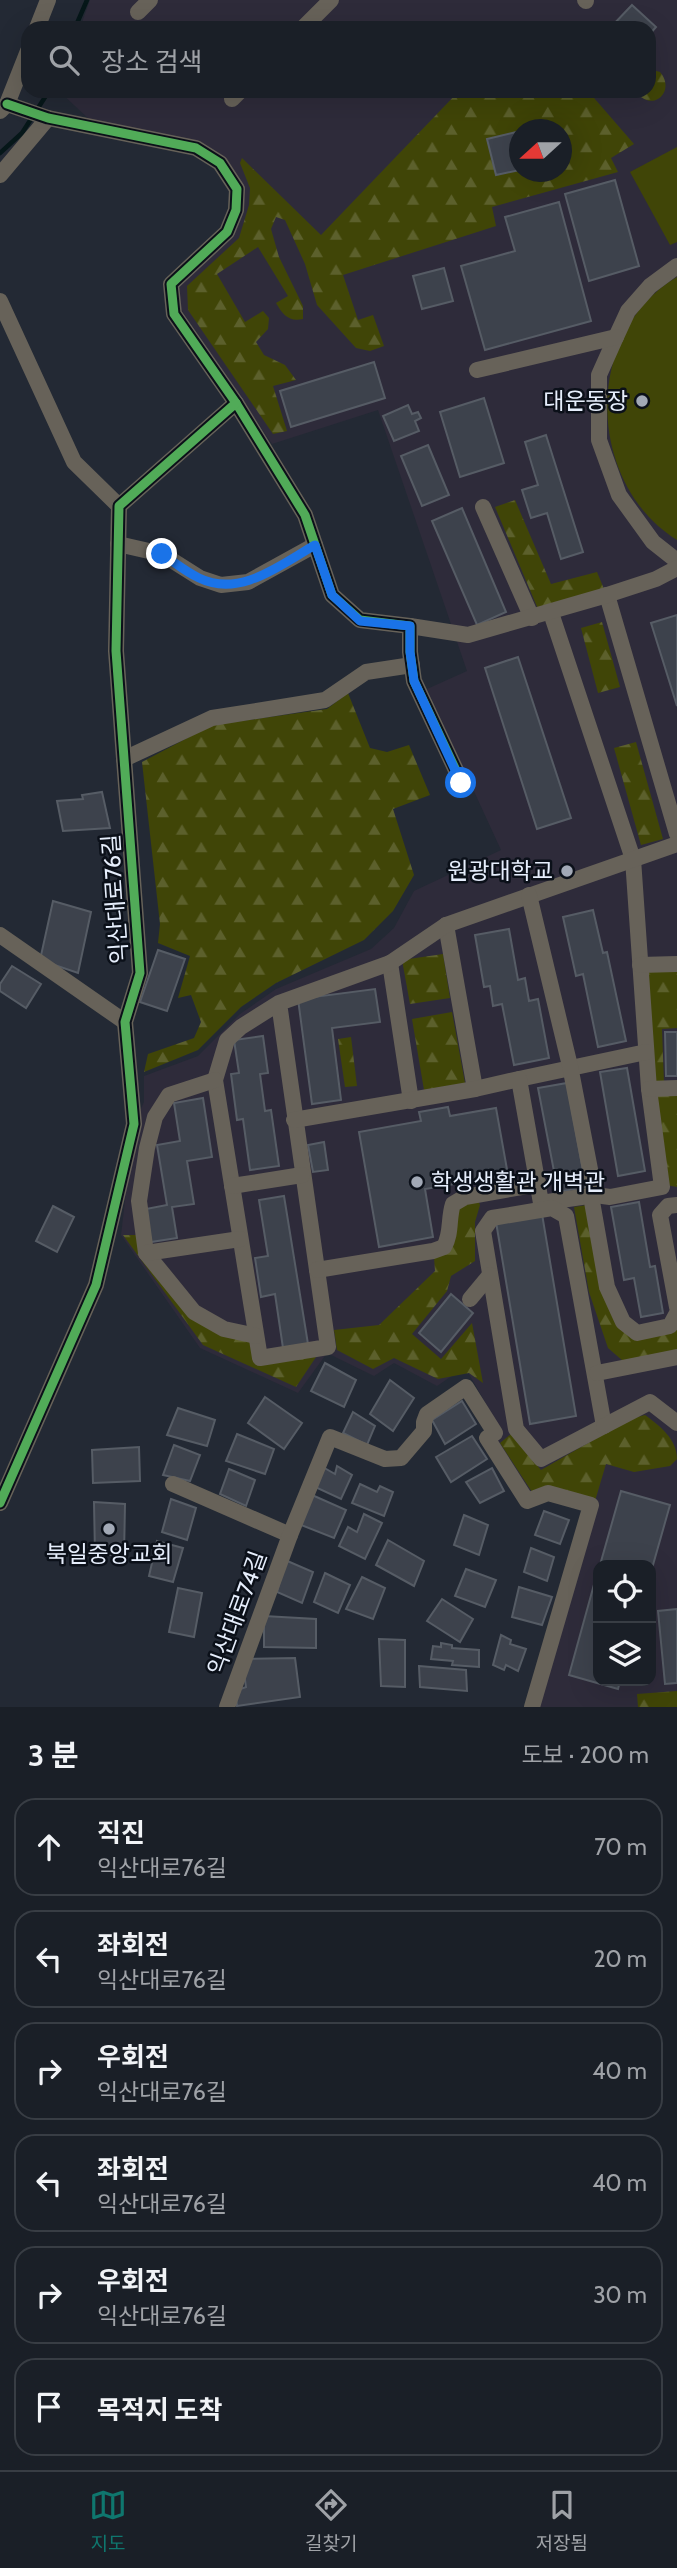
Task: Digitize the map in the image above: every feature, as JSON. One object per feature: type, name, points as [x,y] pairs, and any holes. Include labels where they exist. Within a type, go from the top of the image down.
[{"type":"street","points":[[40,21],[48,0]]},
{"type":"street","points":[[310,21],[331,0]]},
{"type":"street","points":[[21,67],[4,107],[196,148],[220,163],[237,188],[236,210],[227,232],[171,284],[174,314],[236,403],[305,515],[332,595],[360,621],[468,635],[607,596],[656,579],[677,568]]},
{"type":"street","points":[[0,175],[46,118]]},
{"type":"street","points":[[677,266],[650,286],[628,311],[599,375],[599,440],[619,495],[653,542],[677,561]]},
{"type":"street","points":[[0,301],[74,462],[119,506],[236,403]]},
{"type":"street","points":[[477,370],[616,337]]},
{"type":"street","name":"익산대로76길","points":[[0,1503],[96,1285],[134,1124],[125,1022],[140,973],[116,651],[119,506]]},
{"type":"street","points":[[483,507],[532,618]]},
{"type":"street","points":[[118,544],[162,554],[200,578],[221,584],[248,582],[315,545]]},
{"type":"street","points":[[607,596],[677,834]]},
{"type":"street","points":[[519,1079],[541,1203],[669,1190],[649,1089],[633,859],[551,612]]},
{"type":"street","points":[[410,626],[414,681],[461,783]]},
{"type":"street","points":[[124,759],[212,718],[325,700],[366,673],[412,665]]},
{"type":"street","points":[[279,1003],[328,1347],[260,1358],[215,1080],[227,1040],[241,1027],[279,1003],[390,963],[446,925],[677,844]]},
{"type":"street","points":[[530,895],[570,1066],[607,1287],[623,1322],[637,1333],[670,1326],[677,1313]]},
{"type":"street","points":[[446,925],[475,1089]]},
{"type":"street","points":[[0,935],[125,1022]]},
{"type":"street","points":[[390,963],[411,1101]]},
{"type":"street","points":[[640,965],[677,964]]},
{"type":"street","points":[[294,1120],[475,1089],[570,1066],[646,1052]]},
{"type":"street","points":[[215,1080],[169,1095],[155,1117],[139,1201],[146,1253],[194,1312],[224,1329],[256,1336]]},
{"type":"street","points":[[649,1089],[677,1088]]},
{"type":"street","points":[[232,1186],[302,1175]]},
{"type":"street","points":[[317,1270],[444,1247],[450,1237],[448,1216],[453,1204],[465,1197],[539,1184]]},
{"type":"street","points":[[677,1205],[668,1206],[660,1215],[677,1307]]},
{"type":"street","points":[[604,1426],[597,1373],[566,1216],[552,1208],[492,1218],[483,1231],[516,1429],[541,1459],[650,1402],[677,1423]]},
{"type":"street","points":[[146,1253],[240,1239]]},
{"type":"street","points":[[470,1299],[490,1275]]},
{"type":"street","points":[[597,1373],[677,1357]]},
{"type":"street","name":"익산대로74길","points":[[227,1707],[290,1535],[330,1437],[385,1459],[401,1458],[424,1432],[427,1414],[466,1387],[495,1433],[487,1438],[527,1501],[548,1493],[591,1505],[532,1707]]},
{"type":"street","name":"익산대로74길","points":[[173,1484],[290,1535]]},
{"type":"shaded area","name":"원광대학교","points":[[90,0],[677,0],[677,1707],[533,1707],[594,1501],[528,1497],[492,1439],[502,1432],[465,1367],[437,1386],[394,1363],[374,1376],[327,1353],[298,1393],[200,1348],[121,1235],[134,1124],[144,1102],[144,1076],[198,1056],[240,1014],[276,989],[371,949],[394,928],[414,891],[501,850],[427,689],[467,671],[378,410],[272,444],[181,309],[179,287],[234,236],[242,189],[226,161],[91,121],[66,98],[656,98],[656,21],[82,21]]},
{"type":"green space","points":[[656,71],[660,72],[666,87],[664,93],[660,98],[648,101],[642,98],[656,98]]},
{"type":"green space","points":[[452,98],[594,98],[634,144],[611,158],[618,172],[492,207],[496,226],[343,275],[358,320],[373,315],[384,346],[370,351],[356,348],[317,305],[305,264],[285,220],[276,217],[271,229],[279,257],[303,306],[303,319],[290,318],[276,303],[288,296],[258,247],[217,274],[245,322],[263,311],[269,318],[268,329],[256,342],[264,355],[285,365],[296,380],[273,386],[287,431],[273,434],[188,310],[187,286],[239,238],[249,205],[250,188],[240,163],[242,158],[321,235]]},
{"type":"green space","points":[[677,147],[677,242],[670,245],[630,172]]},
{"type":"green space","name":"대운동장","points":[[677,277],[677,540],[647,515],[625,483],[612,447],[607,408],[611,370],[624,333],[646,302]]},
{"type":"green space","points":[[515,500],[551,584],[597,572],[604,589],[538,609],[495,507]]},
{"type":"green space","points":[[602,622],[620,687],[598,693],[581,628]]},
{"type":"green space","points":[[348,693],[370,748],[387,752],[409,745],[430,795],[393,809],[414,875],[393,911],[364,940],[276,983],[241,1007],[198,1050],[144,1072],[148,1054],[194,1038],[201,1022],[191,995],[178,998],[190,956],[158,943],[160,924],[142,762],[212,725],[327,709]]},
{"type":"green space","points":[[636,742],[663,839],[641,845],[614,748]]},
{"type":"green space","points":[[443,954],[450,998],[410,1004],[402,960]]},
{"type":"green space","points":[[677,969],[677,1028],[662,1029],[664,1083],[653,1084],[645,970]]},
{"type":"green space","points":[[452,1012],[465,1083],[424,1090],[412,1019]]},
{"type":"green space","points":[[351,1037],[357,1086],[345,1087],[338,1039]]},
{"type":"green space","points":[[654,1093],[677,1093],[677,1187],[666,1185]]},
{"type":"green space","points":[[478,1200],[480,1205],[475,1222],[475,1261],[451,1276],[447,1291],[412,1334],[441,1359],[472,1323],[483,1383],[469,1373],[438,1379],[394,1358],[373,1369],[337,1350],[334,1330],[379,1325],[435,1271],[434,1257],[457,1208]]},
{"type":"green space","points":[[587,1205],[619,1325],[677,1326],[677,1351],[623,1361],[608,1348],[589,1292],[574,1207]]},
{"type":"green space","points":[[123,1235],[137,1235],[193,1317],[251,1342],[255,1363],[318,1354],[296,1387],[203,1345]]},
{"type":"green space","points":[[645,1415],[671,1439],[677,1459],[670,1466],[634,1472],[606,1464],[595,1501],[534,1495],[500,1443],[511,1434],[541,1470],[630,1419]]},
{"type":"green space","points":[[677,1691],[677,1707],[638,1707],[637,1694]]},
{"type":"building","points":[[632,5],[649,21],[617,21]]},
{"type":"building","points":[[509,134],[509,172],[496,175],[487,139]]},
{"type":"building","points":[[615,180],[639,266],[589,281],[565,194]]},
{"type":"building","points":[[559,202],[591,321],[485,350],[461,266],[515,251],[505,217]]},
{"type":"building","points":[[444,268],[453,301],[422,309],[413,276]]},
{"type":"building","points":[[374,362],[385,398],[291,427],[280,391]]},
{"type":"building","points":[[484,398],[504,463],[460,477],[440,412]]},
{"type":"building","points":[[408,405],[412,414],[418,412],[421,418],[415,421],[419,431],[394,441],[383,416]]},
{"type":"building","points":[[546,435],[583,552],[561,559],[547,513],[531,518],[522,490],[538,485],[525,442]]},
{"type":"building","points":[[428,445],[449,495],[422,506],[401,456]]},
{"type":"building","points":[[462,508],[506,612],[477,625],[432,521]]},
{"type":"building","points":[[677,615],[677,706],[651,623]]},
{"type":"building","points":[[518,657],[571,818],[537,829],[485,668]]},
{"type":"building","points":[[102,792],[110,828],[63,831],[57,801],[83,799],[82,795]]},
{"type":"building","points":[[53,901],[91,912],[78,973],[40,960]]},
{"type":"building","points":[[593,910],[603,953],[607,952],[626,1041],[598,1047],[583,974],[576,976],[563,917]]},
{"type":"building","points":[[509,929],[518,980],[525,978],[529,1001],[538,999],[549,1058],[514,1065],[502,1004],[493,1006],[490,986],[484,987],[475,935]]},
{"type":"building","points":[[158,950],[185,959],[167,1011],[140,1002]]},
{"type":"building","points":[[12,966],[41,984],[26,1008],[0,991],[0,984]]},
{"type":"building","points":[[375,989],[380,1022],[332,1028],[341,1100],[312,1104],[298,999]]},
{"type":"building","points":[[665,1032],[677,1032],[677,1076],[666,1076]]},
{"type":"building","points":[[263,1036],[268,1073],[260,1074],[265,1111],[271,1110],[279,1166],[250,1170],[243,1119],[237,1120],[231,1074],[239,1073],[234,1040]]},
{"type":"building","points":[[627,1068],[645,1171],[618,1176],[600,1072]]},
{"type":"building","points":[[567,1083],[586,1187],[558,1192],[538,1088]]},
{"type":"building","points":[[203,1098],[212,1157],[187,1161],[194,1204],[172,1207],[177,1238],[151,1242],[146,1209],[167,1205],[157,1145],[180,1141],[174,1103]]},
{"type":"building","name":"학생생활관 개벽관","points":[[448,1107],[450,1116],[496,1108],[508,1175],[425,1189],[433,1237],[379,1247],[359,1132],[421,1121],[419,1112]]},
{"type":"building","points":[[324,1142],[328,1170],[313,1172],[308,1145]]},
{"type":"building","points":[[284,1196],[308,1344],[283,1348],[275,1294],[261,1297],[255,1258],[268,1256],[259,1200]]},
{"type":"building","points":[[639,1202],[650,1267],[655,1266],[663,1313],[641,1317],[634,1278],[624,1280],[611,1207]]},
{"type":"building","points":[[53,1206],[74,1217],[57,1252],[36,1241]]},
{"type":"building","points":[[542,1214],[576,1416],[530,1424],[496,1222]]},
{"type":"building","points":[[451,1294],[473,1313],[441,1352],[419,1333]]},
{"type":"building","points":[[325,1363],[356,1380],[344,1407],[311,1391]]},
{"type":"building","points":[[390,1380],[414,1398],[393,1431],[370,1414]]},
{"type":"building","points":[[265,1397],[302,1423],[284,1449],[248,1423]]},
{"type":"building","points":[[462,1401],[476,1424],[445,1444],[432,1420]]},
{"type":"building","points":[[178,1408],[215,1420],[207,1446],[167,1435]]},
{"type":"building","points":[[353,1412],[375,1426],[367,1445],[343,1433]]},
{"type":"building","points":[[237,1434],[274,1449],[265,1474],[226,1461]]},
{"type":"building","points":[[472,1436],[487,1459],[451,1482],[436,1457]]},
{"type":"building","points":[[174,1445],[200,1455],[190,1481],[163,1475]]},
{"type":"building","points":[[139,1447],[140,1481],[93,1483],[92,1450]]},
{"type":"building","points":[[321,1466],[335,1474],[337,1466],[352,1475],[341,1499],[313,1486]]},
{"type":"building","points":[[492,1468],[504,1491],[480,1503],[466,1482]]},
{"type":"building","points":[[229,1469],[255,1480],[246,1506],[220,1494]]},
{"type":"building","points":[[360,1484],[377,1492],[380,1486],[393,1492],[384,1516],[352,1503]]},
{"type":"building","points":[[621,1491],[670,1505],[654,1560],[601,1560]]},
{"type":"building","points":[[312,1495],[346,1510],[334,1538],[301,1525]]},
{"type":"building","points":[[171,1499],[196,1508],[187,1540],[162,1532]]},
{"type":"building","name":"북일중앙교회","points":[[94,1502],[125,1504],[124,1555],[95,1555]]},
{"type":"building","points":[[544,1511],[569,1520],[560,1544],[535,1535]]},
{"type":"building","points":[[364,1514],[382,1523],[365,1559],[339,1546],[348,1527],[357,1532]]},
{"type":"building","points":[[464,1515],[488,1525],[479,1555],[454,1545]]},
{"type":"building","points":[[388,1540],[424,1561],[414,1586],[376,1565]]},
{"type":"building","points":[[157,1541],[183,1548],[173,1582],[149,1576]]},
{"type":"building","points":[[531,1548],[554,1557],[547,1581],[524,1572]]},
{"type":"building","points":[[285,1560],[313,1572],[302,1603],[277,1592]]},
{"type":"building","points":[[466,1569],[496,1580],[485,1607],[455,1596]]},
{"type":"building","points":[[325,1573],[350,1585],[338,1613],[314,1602]]},
{"type":"building","points":[[362,1577],[385,1588],[373,1619],[346,1609]]},
{"type":"building","points":[[519,1587],[552,1597],[542,1625],[512,1617]]},
{"type":"building","points":[[178,1588],[202,1593],[194,1637],[169,1632]]},
{"type":"building","points":[[593,1588],[593,1682],[569,1675]]},
{"type":"building","points":[[442,1599],[473,1619],[460,1642],[427,1621]]},
{"type":"building","points":[[677,1609],[677,1683],[665,1684],[658,1611]]},
{"type":"building","points":[[264,1616],[316,1619],[316,1648],[264,1647]]},
{"type":"building","points":[[501,1635],[511,1640],[510,1644],[526,1649],[518,1671],[506,1665],[504,1670],[493,1665]]},
{"type":"building","points":[[379,1639],[405,1640],[405,1687],[381,1686]]},
{"type":"building","points":[[441,1643],[452,1645],[452,1648],[479,1650],[479,1667],[452,1665],[453,1661],[431,1659],[433,1646],[441,1647]]},
{"type":"building","points":[[295,1658],[300,1697],[237,1706],[235,1691],[246,1687],[242,1659]]},
{"type":"building","points":[[419,1666],[466,1670],[467,1691],[420,1687]]},
{"type":"waterway","points":[[78,21],[87,0]]},
{"type":"waterway","points":[[0,153],[22,133],[44,98]]},
{"type":"cycle path","points":[[7,104],[48,118],[196,148],[220,163],[237,189],[236,210],[227,232],[171,284],[174,314],[236,403],[305,515],[332,595],[360,620],[410,626],[414,681],[462,783]]},
{"type":"cycle path","points":[[0,1503],[96,1285],[134,1124],[125,1022],[140,973],[116,651],[119,506],[236,403]]},
{"type":"place","name":"대운동장","points":[[642,401]]},
{"type":"place","name":"원광대학교","points":[[567,871]]},
{"type":"place","name":"학생생활관 개벽관","points":[[417,1182]]},
{"type":"place","name":"북일중앙교회","points":[[109,1529]]},
{"type":"route","points":[[162,554],[200,578],[221,584],[248,582],[315,545],[332,595],[360,621],[410,626],[414,681],[461,783]]}]
